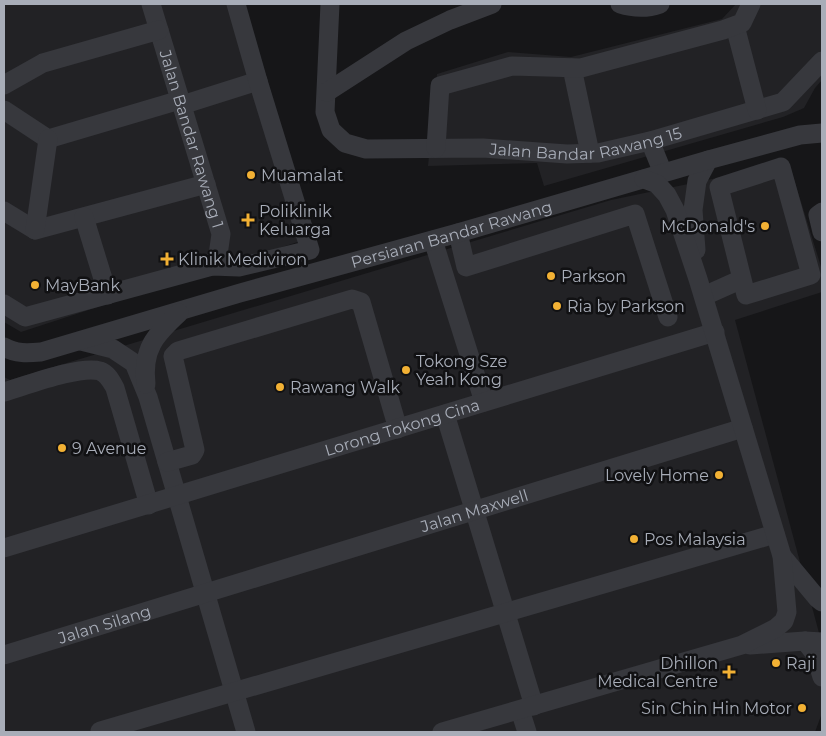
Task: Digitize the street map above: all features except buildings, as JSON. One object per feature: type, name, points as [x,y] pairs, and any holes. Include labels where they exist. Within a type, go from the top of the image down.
[{"type":"street","name":"Jalan Bandar Rawang 1","points":[[151,4],[221,234],[218,255],[212,266]]},
{"type":"street","points":[[4,304],[25,317],[212,266],[239,267],[310,250],[236,4]]},
{"type":"street","points":[[326,92],[330,4]]},
{"type":"street","points":[[428,31],[456,4]]},
{"type":"street","points":[[326,92],[406,41],[492,4]]},
{"type":"street","points":[[620,4],[632,8],[660,4]]},
{"type":"street","points":[[436,148],[440,86],[512,66],[581,68],[632,55],[742,23],[751,4]]},
{"type":"street","points":[[735,26],[757,110]]},
{"type":"street","points":[[4,85],[43,63],[159,30]]},
{"type":"street","name":"Jalan Bandar Rawang 15","points":[[326,92],[325,112],[331,130],[345,143],[366,149],[483,148],[567,154],[598,153],[650,141],[783,102],[822,61]]},
{"type":"street","points":[[572,68],[590,153]]},
{"type":"street","points":[[4,110],[48,139],[258,80]]},
{"type":"street","name":"Persiaran Bandar Rawang","points":[[4,347],[10,351],[25,353],[41,352],[240,293],[458,233],[708,160],[800,135],[822,133]]},
{"type":"street","points":[[35,230],[48,139]]},
{"type":"street","points":[[650,141],[663,173]]},
{"type":"street","points":[[701,288],[693,210],[697,180],[708,160]]},
{"type":"street","points":[[781,167],[811,275],[746,296],[742,279],[719,187],[781,167]]},
{"type":"street","points":[[442,732],[742,645],[776,628],[784,621],[787,612],[782,556],[715,332],[675,210],[667,195],[657,184],[644,179]]},
{"type":"street","points":[[4,211],[35,230],[206,184]]},
{"type":"street","points":[[822,212],[818,215],[822,232]]},
{"type":"street","points":[[458,233],[466,266],[636,214],[668,317]]},
{"type":"street","points":[[84,217],[108,295]]},
{"type":"street","points":[[433,240],[484,402]]},
{"type":"street","points":[[212,266],[232,280],[240,293]]},
{"type":"street","points":[[701,288],[742,279]]},
{"type":"street","points":[[167,462],[192,455],[196,450],[173,356],[178,351],[352,299],[361,302],[398,429]]},
{"type":"street","points":[[148,397],[144,368],[150,346],[162,329],[180,312]]},
{"type":"street","name":"Lorong Tokong Cina","points":[[4,548],[715,332]]},
{"type":"street","points":[[81,341],[112,349],[134,363],[148,397],[246,732]]},
{"type":"street","points":[[4,392],[77,371],[101,371],[109,377],[115,388],[149,504]]},
{"type":"street","points":[[446,414],[506,612],[527,708],[527,732]]},
{"type":"street","name":"Jalan Maxwell","points":[[205,592],[743,428]]},
{"type":"street","points":[[100,731],[775,534]]},
{"type":"street","points":[[782,556],[822,602]]},
{"type":"street","name":"Jalan Silang","points":[[4,655],[205,592]]},
{"type":"street","points":[[742,645],[814,642],[815,654],[822,678]]},
{"type":"shaded area","points":[[4,4],[245,4],[313,237],[21,332],[4,322]]},
{"type":"shaded area","points":[[736,4],[822,4],[822,80],[815,88],[804,108],[783,117],[544,186],[537,163],[428,166],[437,74],[508,52],[571,57],[722,19]]},
{"type":"shaded area","points":[[789,163],[822,270],[822,292],[735,320],[822,644],[822,713],[815,732],[4,732],[4,377],[10,380],[611,200]]},
{"type":"place","name":"Muamalat","points":[[251,175]]},
{"type":"place","name":"Poliklinik Keluarga","points":[[248,220]]},
{"type":"place","name":"McDonald's","points":[[765,226]]},
{"type":"place","name":"Klinik Mediviron","points":[[167,259]]},
{"type":"place","name":"Parkson","points":[[551,276]]},
{"type":"place","name":"MayBank","points":[[35,285]]},
{"type":"place","name":"Ria by Parkson","points":[[557,306]]},
{"type":"place","name":"Tokong Sze Yeah Kong","points":[[406,370]]},
{"type":"place","name":"Rawang Walk","points":[[280,387]]},
{"type":"place","name":"9 Avenue","points":[[62,448]]},
{"type":"place","name":"Lovely Home","points":[[719,475]]},
{"type":"place","name":"Pos Malaysia","points":[[634,539]]},
{"type":"place","name":"Raji","points":[[776,663]]},
{"type":"place","name":"Dhillon Medical Centre","points":[[729,672]]},
{"type":"place","name":"Sin Chin Hin Motor","points":[[802,708]]}]
